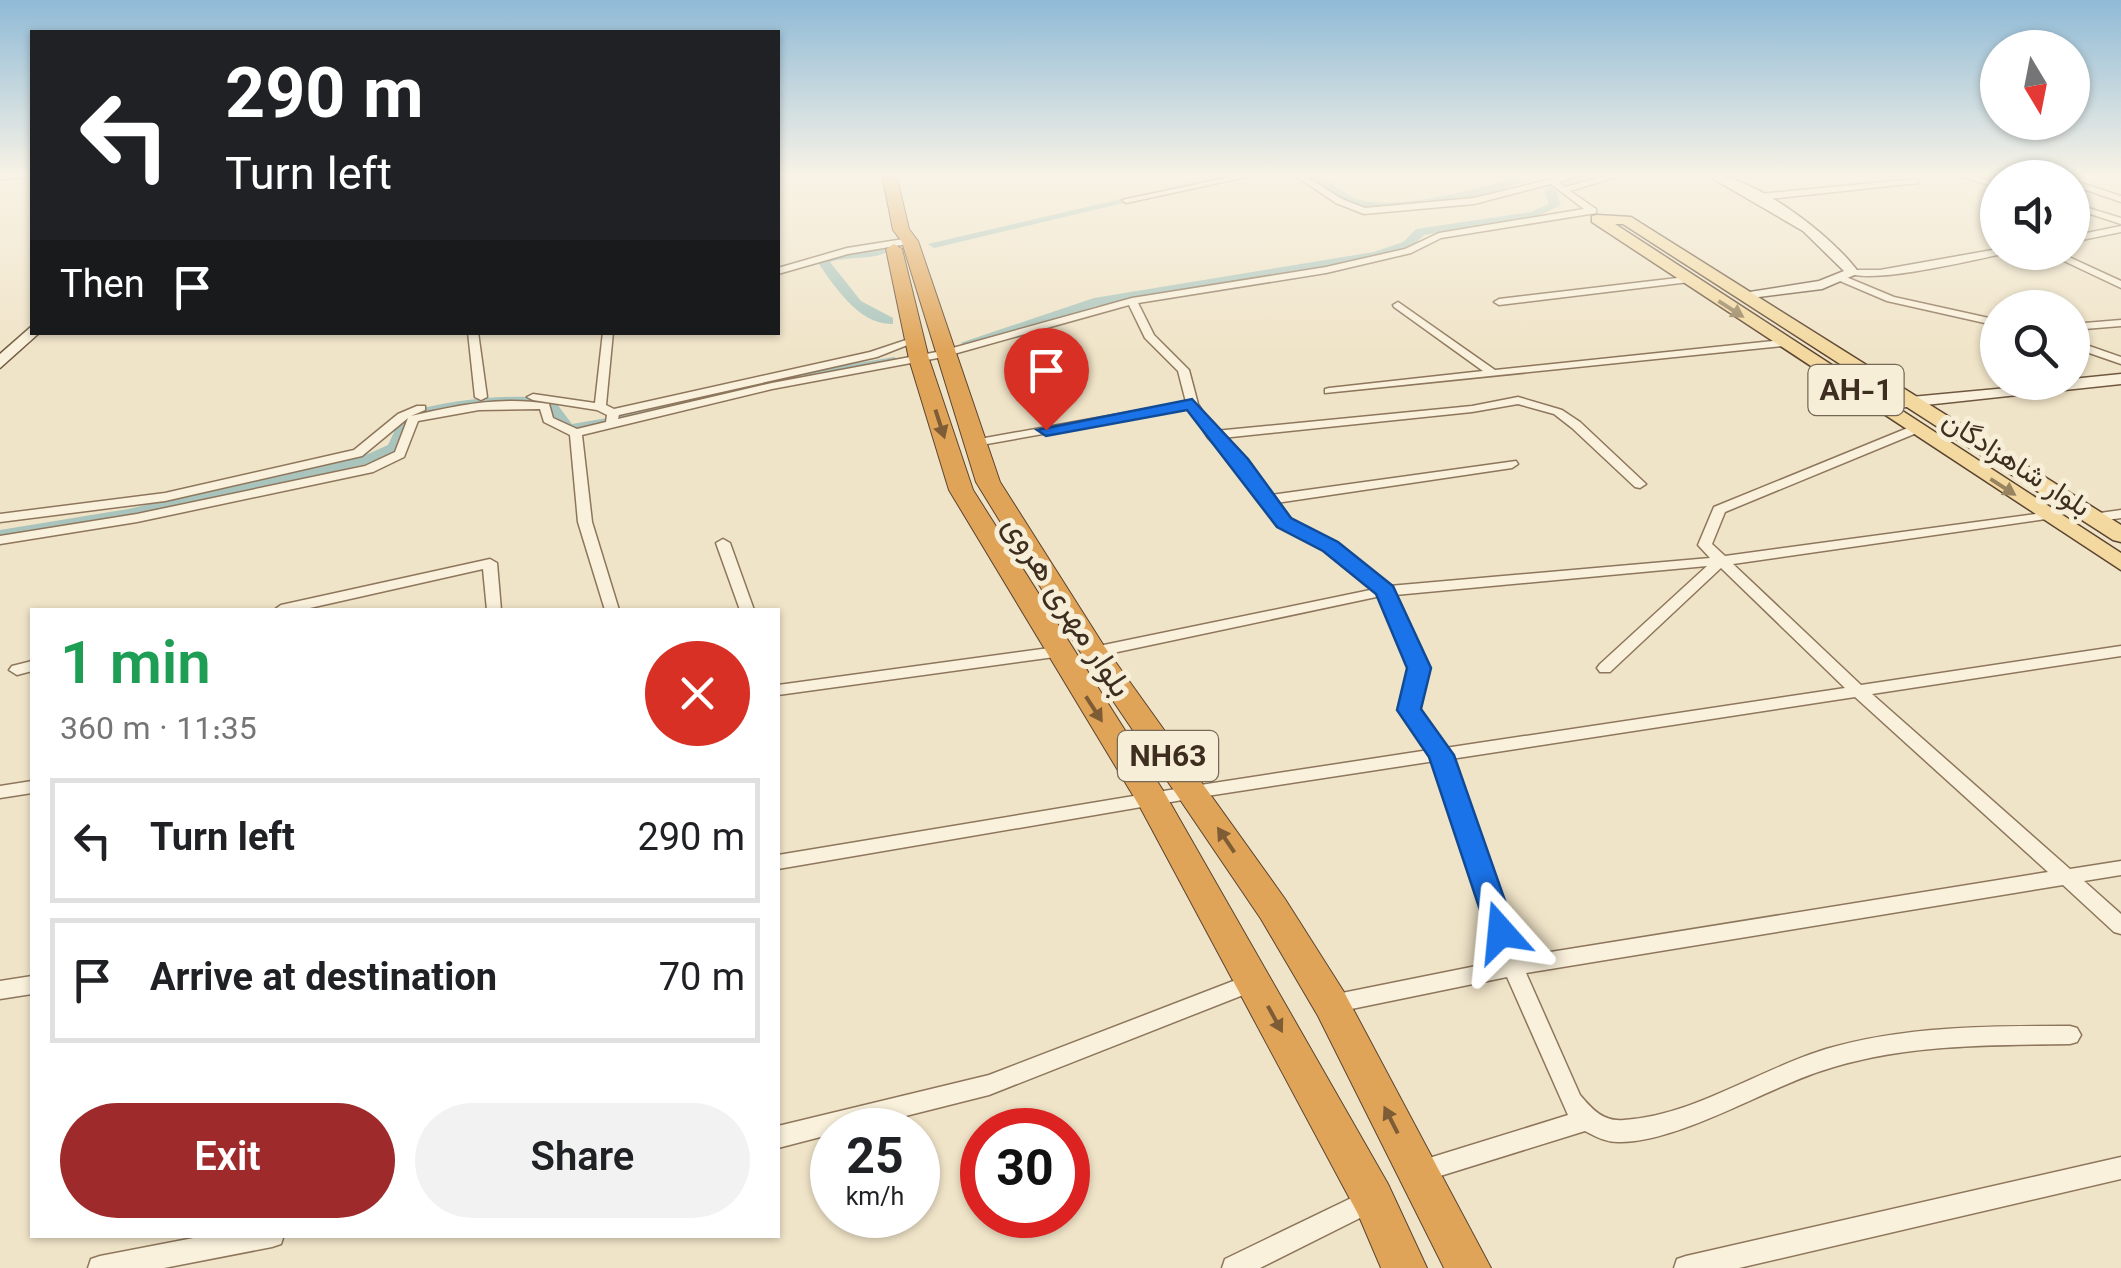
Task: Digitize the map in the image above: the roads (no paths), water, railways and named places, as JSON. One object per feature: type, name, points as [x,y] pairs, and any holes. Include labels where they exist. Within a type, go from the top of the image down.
[{"type":"highway","name":"بلوار مهری هروی","points":[[900,233],[962,490],[1058,652],[1154,802],[1373,1199],[1404,1268]]},
{"type":"highway","name":"بلوار مهری هروی","points":[[926,351],[974,444],[988,482],[1094,652],[1194,792],[1331,1004],[1468,1268]]},
{"type":"main road","name":"بلوار شاهزادگان","points":[[1615,233],[2121,563]]},
{"type":"main road","name":"بلوار شاهزادگان","points":[[1647,233],[2121,535]]},
{"type":"main road","points":[[1748,296],[1847,276],[1826,243],[1812,233]]},
{"type":"main road","points":[[0,346],[30,317]]},
{"type":"main road","points":[[0,363],[32,335]]},
{"type":"main road","points":[[1879,406],[2121,379]]},
{"type":"street","points":[[0,518],[165,497],[358,453],[378,443],[392,420],[409,411],[481,397],[538,397],[608,416],[772,386],[1132,301],[1408,251],[1438,236],[1458,233]]},
{"type":"street","points":[[780,270],[901,238]]},
{"type":"street","points":[[1847,276],[1980,255]]},
{"type":"street","points":[[1290,263],[1302,273]]},
{"type":"street","points":[[2088,270],[2121,286]]},
{"type":"street","points":[[1847,276],[1892,299],[1980,319]]},
{"type":"street","points":[[1499,302],[1686,280]]},
{"type":"street","points":[[1132,301],[1150,336],[1183,370],[1192,404],[1212,435],[1241,462],[1284,522],[1331,546],[1386,591],[1419,668],[1409,710],[1441,755],[1513,967],[1572,1102],[1586,1120],[1608,1132],[1629,1132],[1733,1099],[1793,1070],[1912,1041],[2070,1034]]},
{"type":"street","points":[[1398,305],[1492,372]]},
{"type":"street","points":[[2090,326],[2121,323]]},
{"type":"street","points":[[473,335],[481,397]]},
{"type":"street","points":[[608,335],[608,416]]},
{"type":"street","points":[[1329,392],[1783,342]]},
{"type":"street","points":[[2090,350],[2121,361]]},
{"type":"street","points":[[576,433],[608,416],[874,355],[926,351]]},
{"type":"street","points":[[1212,435],[1472,409],[1518,400],[1558,412],[1576,424],[1640,484]]},
{"type":"street","points":[[0,540],[137,518],[369,469],[400,454],[413,419],[444,410],[512,403],[545,406],[548,420],[576,433]]},
{"type":"street","points":[[974,444],[1192,404]]},
{"type":"street","points":[[1915,429],[1719,510],[1705,544],[1859,692],[2121,926]]},
{"type":"street","points":[[576,433],[585,522],[611,608]]},
{"type":"street","points":[[1267,500],[1512,464]]},
{"type":"street","points":[[2093,518],[2121,514]]},
{"type":"street","points":[[1094,652],[1386,591],[1721,561],[2046,515]]},
{"type":"street","points":[[723,543],[746,608]]},
{"type":"street","points":[[1605,668],[1721,561]]},
{"type":"street","points":[[290,608],[490,563],[494,608]]},
{"type":"street","points":[[780,690],[1058,652]]},
{"type":"street","points":[[780,862],[1154,802],[1194,792],[2121,652]]},
{"type":"street","points":[[0,792],[30,788]]},
{"type":"street","points":[[1331,1004],[1513,967],[2121,868]]},
{"type":"street","points":[[780,1136],[989,1085],[1254,982]]},
{"type":"street","points":[[0,990],[30,985]]},
{"type":"street","points":[[1418,1172],[1586,1120]]},
{"type":"street","points":[[1686,1268],[1758,1260],[2121,1168]]},
{"type":"street","points":[[1234,1268],[1373,1199]]},
{"type":"street","points":[[100,1268],[256,1238]]},
{"type":"waterway","points":[[934,244],[981,233]]},
{"type":"waterway","points":[[967,343],[1094,302],[1376,255],[1407,245],[1419,233]]},
{"type":"waterway","points":[[881,252],[845,253],[822,260],[856,304],[888,321]]},
{"type":"waterway","points":[[0,535],[128,514],[373,458],[395,448],[409,416],[444,408],[496,401],[549,403],[568,429],[632,418],[731,389],[894,361]]}]
